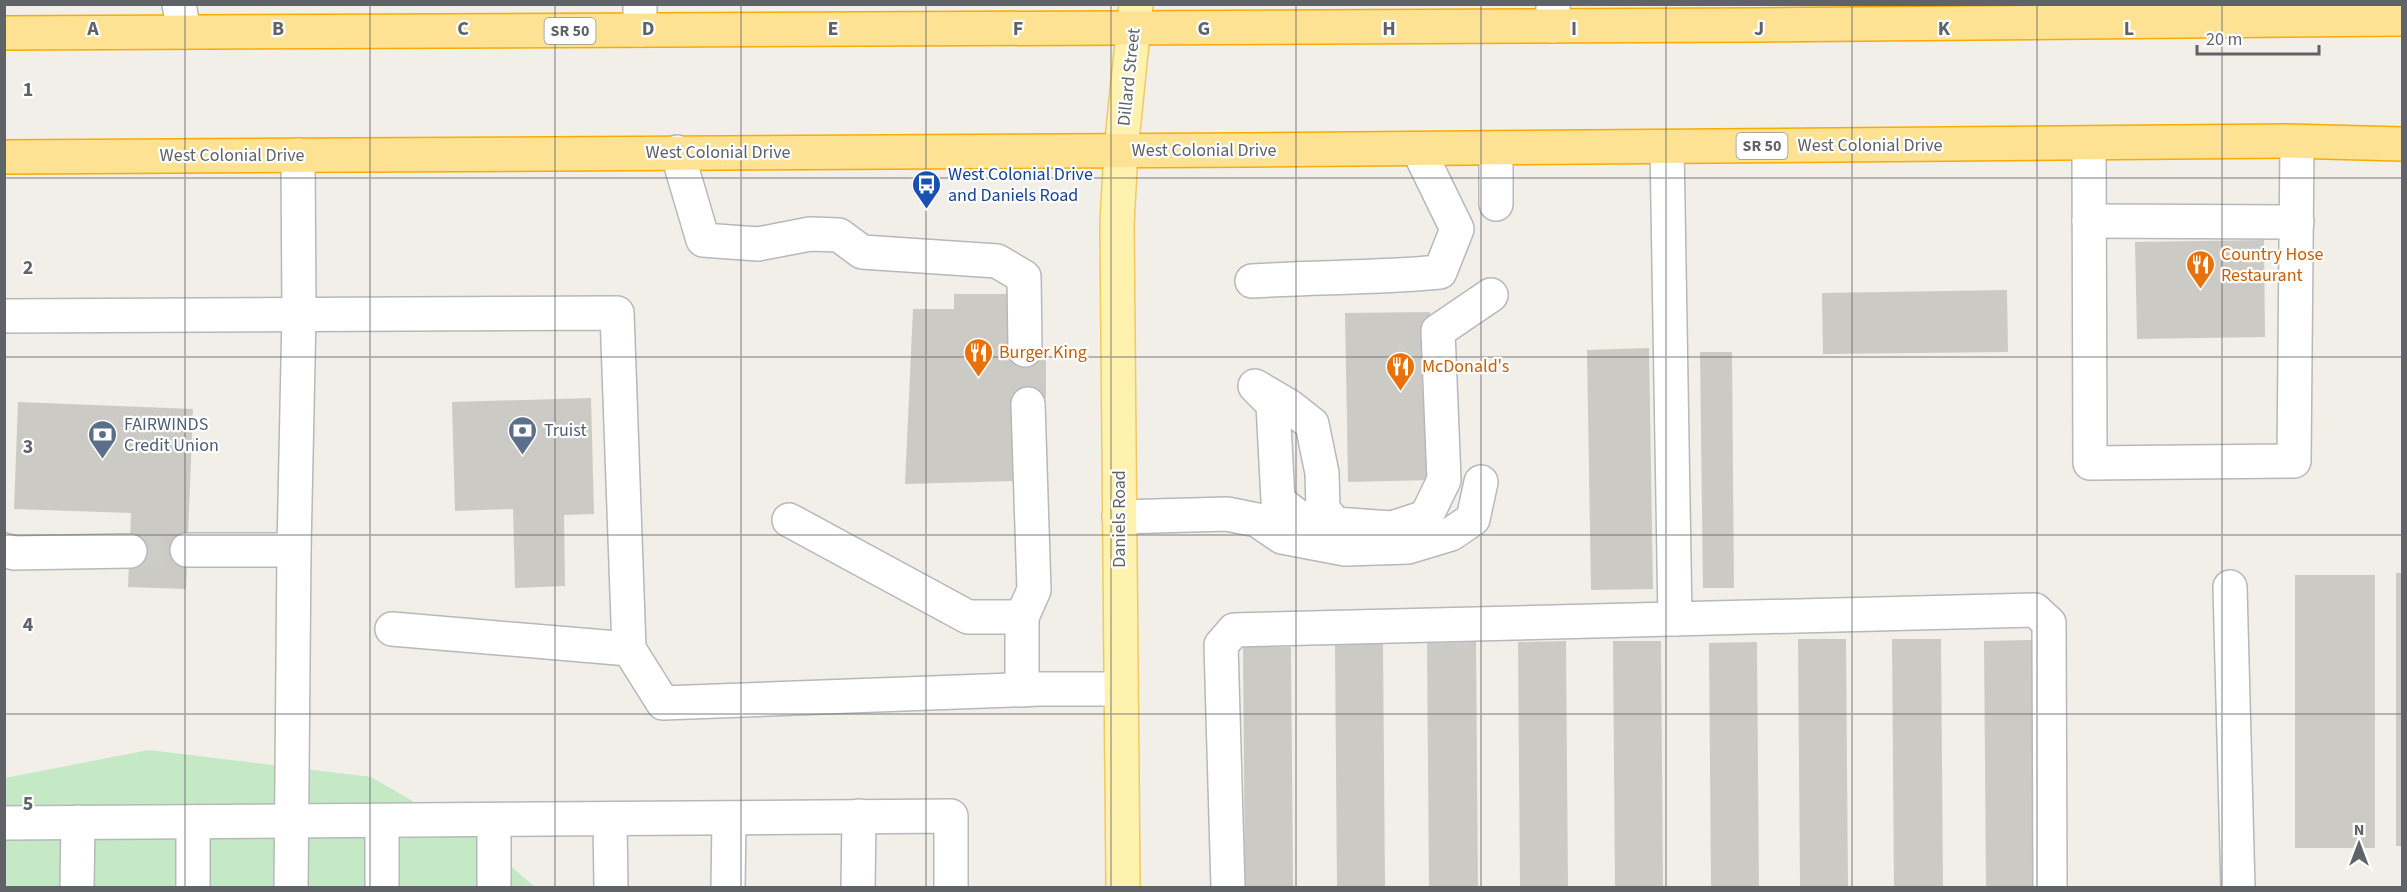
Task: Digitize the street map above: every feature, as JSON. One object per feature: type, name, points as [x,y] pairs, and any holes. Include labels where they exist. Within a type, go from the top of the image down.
[{"type":"highway","name":"SR 50","points":[[4,33],[183,14],[640,17],[2292,12],[2396,14]]},
{"type":"highway","name":"West Colonial Drive","points":[[4,157],[2089,143],[2403,144]]},
{"type":"main road","name":"Dillard Street","points":[[1121,150],[1135,16]]},
{"type":"main road","name":"Daniels Road","points":[[1121,150],[1118,225],[1123,888]]},
{"type":"lane","points":[[2089,143],[2091,463],[2294,461],[2296,142]]},
{"type":"lane","points":[[1667,147],[1675,619]]},
{"type":"lane","points":[[1496,148],[1496,204]]},
{"type":"lane","points":[[1252,281],[1382,277],[1440,272],[1457,229],[1418,149]]},
{"type":"lane","points":[[677,152],[704,240],[758,244],[810,234],[839,235],[862,252],[997,261],[1024,277],[1025,350]]},
{"type":"lane","points":[[291,888],[299,314],[298,155]]},
{"type":"lane","points":[[2089,221],[2296,222]]},
{"type":"lane","points":[[1335,524],[1392,528],[1426,517],[1444,480],[1438,331],[1491,295]]},
{"type":"lane","points":[[4,316],[617,313],[629,649],[663,703],[1022,690],[1120,689]]},
{"type":"lane","points":[[1022,690],[1022,617],[1034,590],[1028,404]]},
{"type":"lane","points":[[1119,517],[1227,514],[1257,520],[1282,537],[1345,549],[1408,546],[1451,534],[1473,519],[1481,482]]},
{"type":"lane","points":[[789,520],[968,617],[1022,617]]},
{"type":"lane","points":[[4,550],[14,553],[130,550]]},
{"type":"lane","points":[[187,550],[294,550]]},
{"type":"lane","points":[[2230,587],[2238,888]]},
{"type":"lane","points":[[1228,888],[1221,645],[1234,630],[2035,610],[2049,623],[2050,888]]},
{"type":"lane","points":[[392,629],[629,649]]},
{"type":"lane","points":[[858,888],[859,816]]},
{"type":"lane","points":[[4,823],[951,816],[951,888]]},
{"type":"lane","points":[[728,888],[729,818]]},
{"type":"lane","points":[[610,819],[611,888]]},
{"type":"lane","points":[[494,820],[494,888]]},
{"type":"lane","points":[[382,821],[382,888]]},
{"type":"lane","points":[[77,888],[78,822]]},
{"type":"lane","points":[[193,822],[193,888]]},
{"type":"green space","points":[[149,750],[371,777],[481,841],[535,887],[5,888],[5,778]]},
{"type":"building","name":"Country Hose Restaurant","points":[[2264,240],[2265,337],[2137,339],[2135,242]]},
{"type":"building","points":[[2007,290],[2008,352],[1823,354],[1822,293]]},
{"type":"building","name":"Burger King","points":[[954,294],[1015,294],[1011,357],[1046,357],[1046,398],[1014,398],[1014,481],[905,484],[913,309],[954,309]]},
{"type":"building","points":[[1430,312],[1433,480],[1348,482],[1345,313]]},
{"type":"building","points":[[1649,348],[1653,589],[1591,590],[1587,350]]},
{"type":"building","points":[[1700,352],[1732,352],[1734,588],[1703,588]]},
{"type":"building","name":"Truist","points":[[591,398],[594,514],[564,515],[565,586],[515,588],[513,509],[455,511],[452,402]]},
{"type":"building","name":"FAIRWINDS Credit Union","points":[[18,402],[193,409],[186,589],[128,587],[131,513],[14,509]]},
{"type":"building","points":[[2396,573],[2402,573],[2402,846],[2396,846]]},
{"type":"building","points":[[2295,575],[2375,575],[2375,848],[2295,848]]},
{"type":"building","points":[[1798,639],[1846,639],[1848,888],[1800,888]]},
{"type":"building","points":[[1892,639],[1941,639],[1943,888],[1894,888]]},
{"type":"building","points":[[2032,640],[2034,888],[1986,888],[1984,641]]},
{"type":"building","points":[[1566,641],[1568,888],[1520,888],[1518,642]]},
{"type":"building","points":[[1613,641],[1661,641],[1663,888],[1615,888]]},
{"type":"building","points":[[1476,642],[1478,888],[1429,888],[1427,643]]},
{"type":"building","points":[[1757,642],[1759,888],[1711,888],[1709,643]]},
{"type":"building","points":[[1335,644],[1383,644],[1385,888],[1337,888]]},
{"type":"building","points":[[1243,647],[1291,647],[1293,888],[1245,888]]},
{"type":"tunnel","points":[[130,551],[187,550]]},
{"type":"place","name":"West Colonial Drive and Daniels Road","points":[[927,210]]},
{"type":"place","name":"Country Hose Restaurant","points":[[2200,290]]},
{"type":"place","name":"Burger King","points":[[978,378]]},
{"type":"place","name":"McDonald's","points":[[1401,392]]},
{"type":"place","name":"Truist","points":[[523,456]]},
{"type":"place","name":"FAIRWINDS Credit Union","points":[[103,460]]}]
